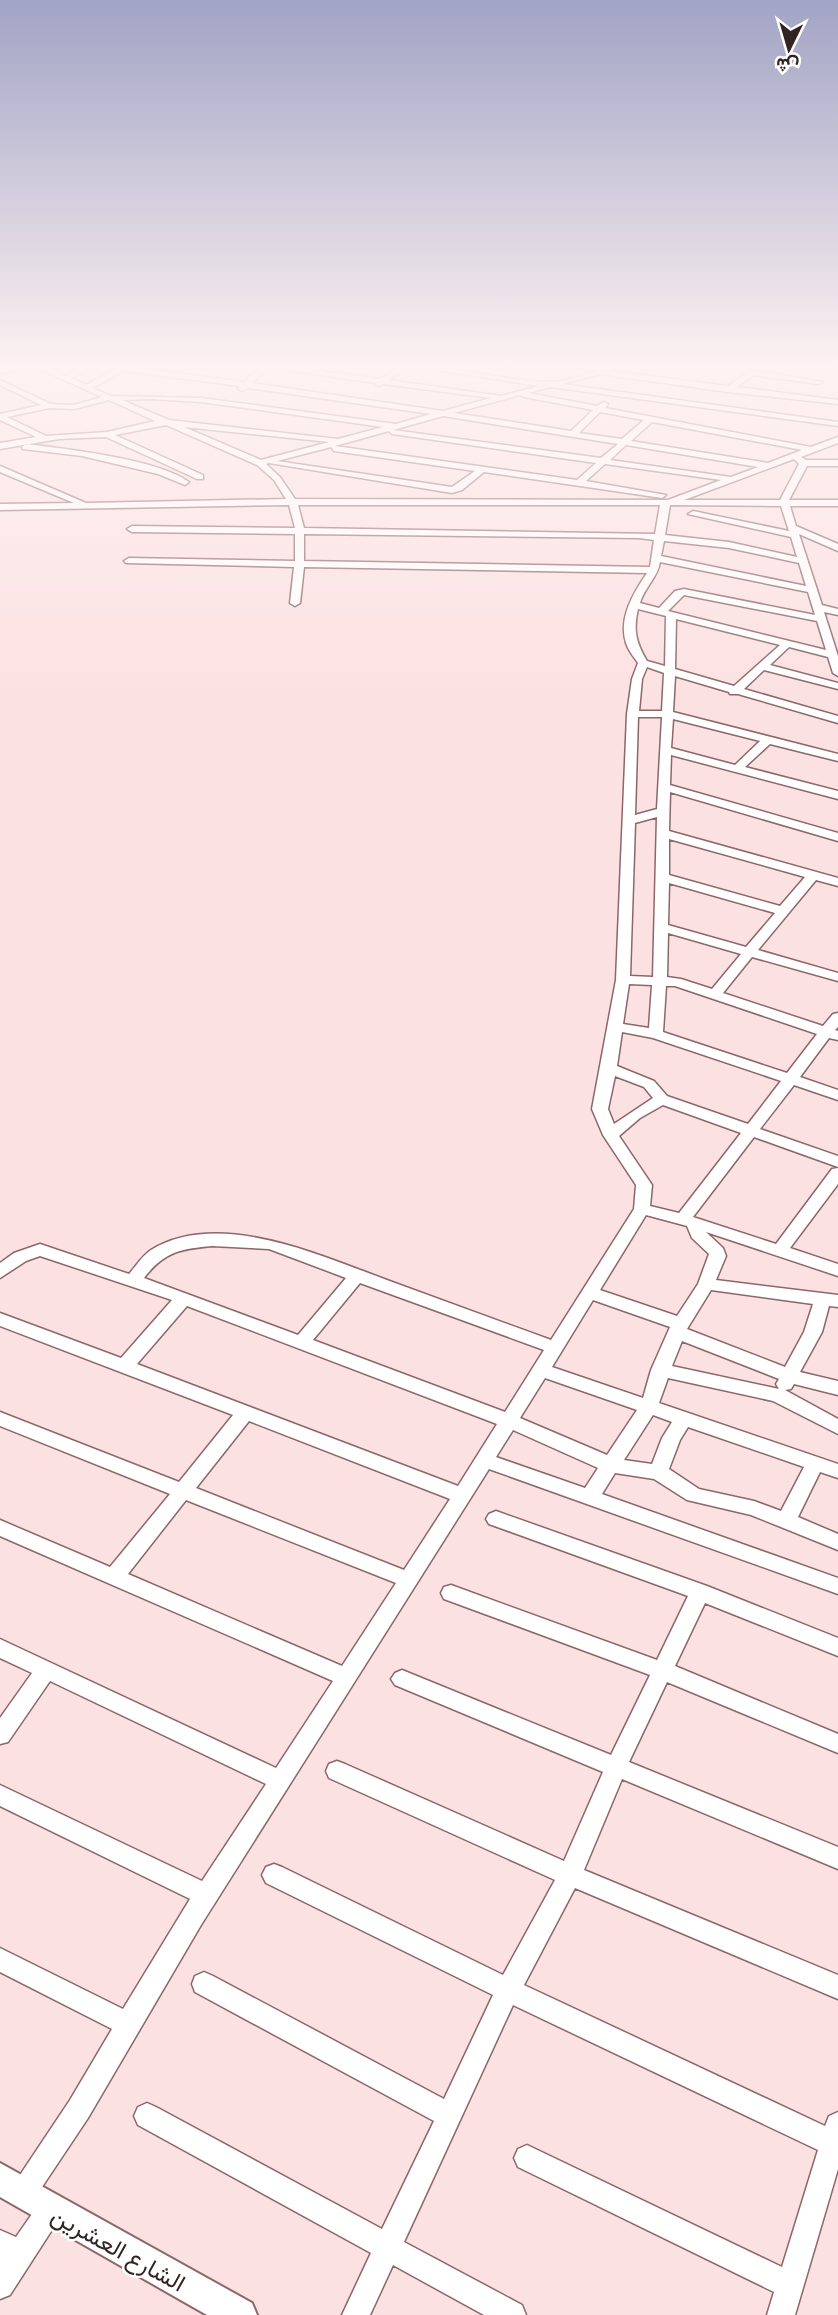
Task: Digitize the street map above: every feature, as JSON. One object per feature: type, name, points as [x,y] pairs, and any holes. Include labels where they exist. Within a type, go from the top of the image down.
[{"type":"street","points":[[17,476],[87,505]]},
{"type":"street","points":[[171,476],[185,482]]},
{"type":"street","points":[[274,476],[293,502],[302,531],[295,603]]},
{"type":"street","points":[[354,476],[452,490],[459,488],[473,476]]},
{"type":"street","points":[[531,476],[678,498]]},
{"type":"street","points":[[579,483],[587,476]]},
{"type":"street","points":[[710,476],[732,479]]},
{"type":"street","points":[[665,504],[739,476]]},
{"type":"street","points":[[797,476],[784,500],[838,673]]},
{"type":"street","points":[[0,507],[293,502],[665,504],[784,500],[837,503]]},
{"type":"street","points":[[665,504],[654,570],[634,605],[629,636],[643,663],[734,692],[838,720]]},
{"type":"street","points":[[693,514],[793,531],[838,548]]},
{"type":"street","points":[[132,529],[659,537],[729,545],[801,561]]},
{"type":"street","points":[[657,558],[811,590]]},
{"type":"street","points":[[129,561],[654,570]]},
{"type":"street","points":[[656,1034],[661,980],[665,750],[672,673],[666,614],[679,593],[684,592],[821,619]]},
{"type":"street","points":[[634,605],[787,644],[833,650]]},
{"type":"street","points":[[817,607],[838,612]]},
{"type":"street","points":[[734,692],[787,644]]},
{"type":"street","points":[[0,2285],[24,2194],[95,2083],[206,1895],[407,1579],[463,1496],[587,1292],[642,1209],[644,1185],[611,1135],[600,1109],[610,1068],[622,980],[633,714],[637,680],[643,663]]},
{"type":"street","points":[[760,666],[838,686]]},
{"type":"street","points":[[633,714],[668,714],[838,758]]},
{"type":"street","points":[[738,768],[769,739]]},
{"type":"street","points":[[665,750],[838,795]]},
{"type":"street","points":[[664,787],[838,837]]},
{"type":"street","points":[[628,821],[665,811]]},
{"type":"street","points":[[665,834],[838,882]]},
{"type":"street","points":[[715,994],[813,875]]},
{"type":"street","points":[[662,877],[782,911]]},
{"type":"street","points":[[660,927],[838,977]]},
{"type":"street","points":[[622,980],[661,980],[715,994],[832,1034]]},
{"type":"street","points":[[689,1221],[752,1130],[832,1034],[838,1017]]},
{"type":"street","points":[[615,1027],[656,1034],[838,1095]]},
{"type":"street","points":[[610,1068],[649,1084],[662,1099],[838,1162]]},
{"type":"street","points":[[611,1135],[635,1115],[662,1099]]},
{"type":"street","points":[[780,1250],[838,1173]]},
{"type":"street","points":[[642,1209],[689,1221],[838,1270]]},
{"type":"street","points":[[590,1496],[649,1406],[660,1370],[678,1328],[706,1284],[718,1256],[689,1221]]},
{"type":"street","points":[[133,1280],[156,1254],[206,1240],[239,1239],[271,1244],[553,1347]]},
{"type":"street","points":[[0,1272],[20,1256],[40,1251],[133,1280],[508,1421],[610,1465],[658,1472],[694,1495],[754,1508],[838,1542]]},
{"type":"street","points":[[302,1343],[358,1274]]},
{"type":"street","points":[[706,1284],[830,1299],[778,1395]]},
{"type":"street","points":[[587,1292],[790,1376],[838,1388]]},
{"type":"street","points":[[125,1366],[184,1298]]},
{"type":"street","points":[[0,1319],[463,1496]]},
{"type":"street","points":[[540,1370],[838,1471]]},
{"type":"street","points":[[660,1370],[778,1395],[838,1427]]},
{"type":"street","points":[[114,1577],[184,1493],[246,1412]]},
{"type":"street","points":[[658,1472],[667,1444],[684,1418]]},
{"type":"street","points":[[0,1419],[407,1579]]},
{"type":"street","points":[[485,1460],[838,1586]]},
{"type":"street","points":[[787,1520],[815,1464]]},
{"type":"street","points":[[496,1519],[700,1592],[838,1647]]},
{"type":"street","points":[[0,1528],[346,1676]]},
{"type":"street","points":[[452,1592],[664,1671],[838,1744]]},
{"type":"street","points":[[356,2315],[385,2247],[508,1990],[570,1875],[616,1768],[700,1592]]},
{"type":"street","points":[[0,1648],[281,1781]]},
{"type":"street","points":[[0,1735],[46,1670]]},
{"type":"street","points":[[402,1679],[838,1858]]},
{"type":"street","points":[[337,1771],[570,1875],[838,1987]]},
{"type":"street","points":[[0,1795],[206,1895]]},
{"type":"street","points":[[274,1875],[508,1990],[835,2134],[781,2315]]},
{"type":"street","points":[[0,1960],[128,2024]]},
{"type":"street","points":[[204,1984],[449,2115]]},
{"type":"street","points":[[147,2116],[512,2315]]},
{"type":"street","points":[[527,2158],[790,2286]]},
{"type":"street","name":"الشارع العشرين","points":[[24,2194],[240,2315]]}]
